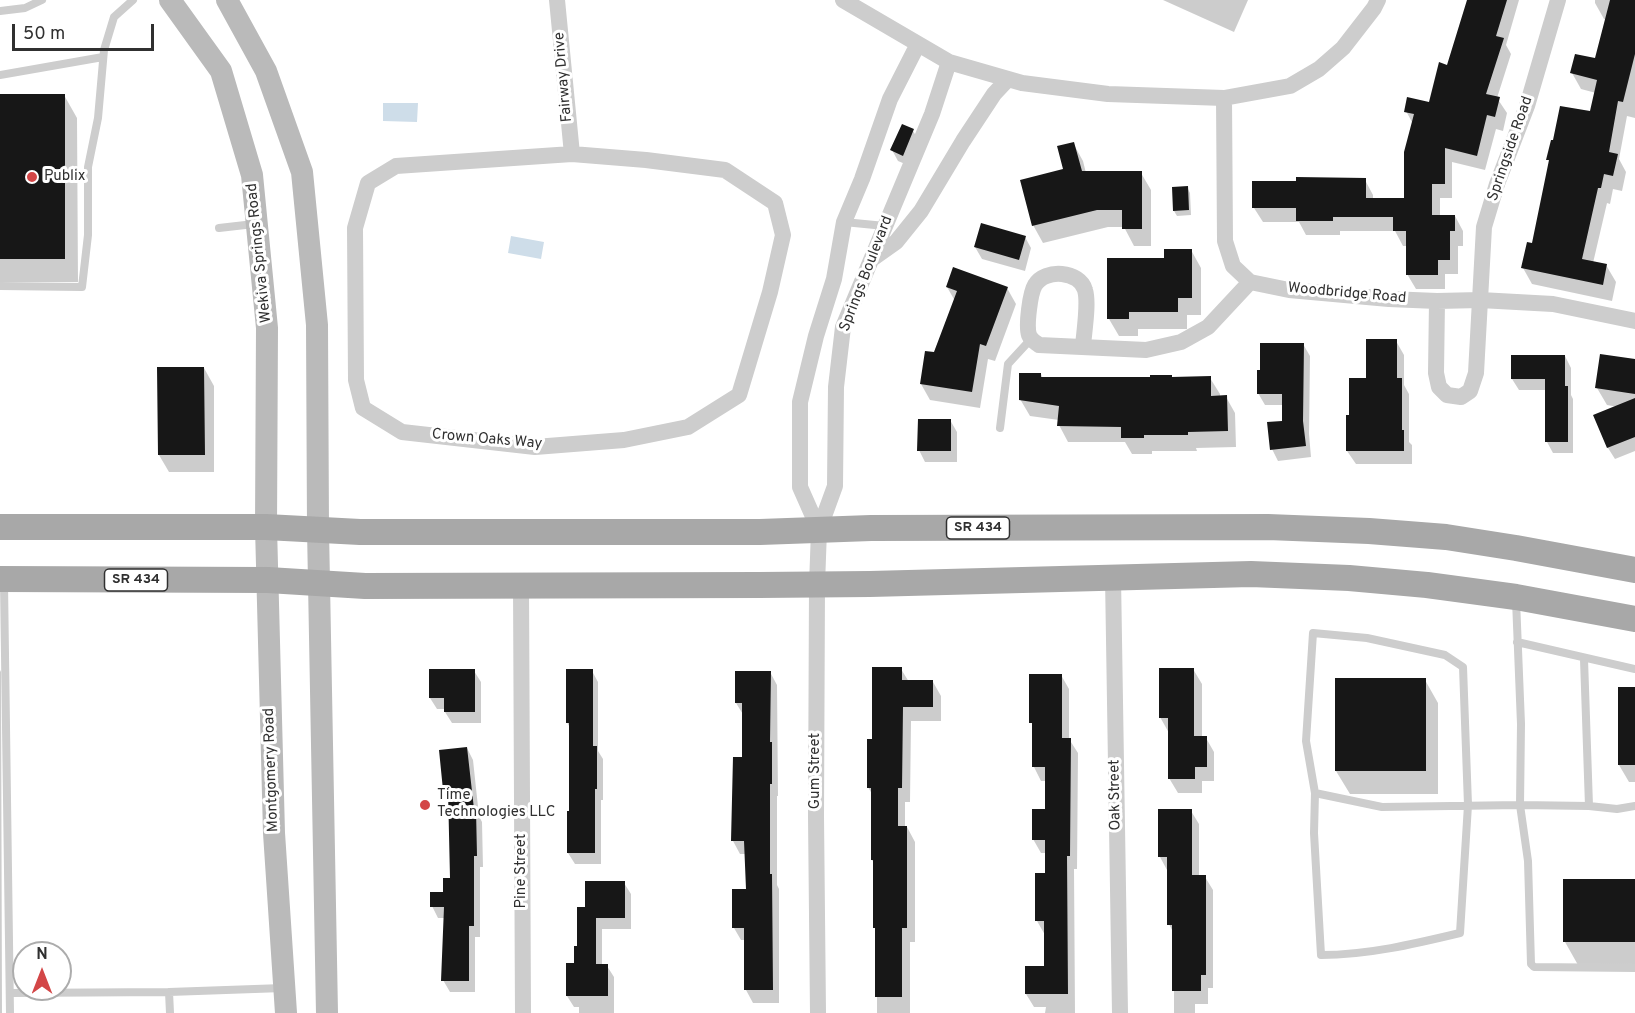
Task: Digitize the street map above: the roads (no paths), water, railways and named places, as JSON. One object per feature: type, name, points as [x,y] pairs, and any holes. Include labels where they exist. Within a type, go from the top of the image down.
[{"type":"main road","name":"Wekiva Springs Road","points":[[170,0],[221,71],[252,175],[267,328],[266,527]]},
{"type":"main road","points":[[227,0],[266,71],[302,172],[317,325],[318,529],[327,1013]]},
{"type":"main road","name":"SR 434","points":[[0,527],[266,527],[360,532],[760,532],[1268,527],[1446,537],[1635,570]]},
{"type":"main road","name":"Montgomery Road","points":[[266,527],[274,833],[286,1013]]},
{"type":"main road","name":"SR 434","points":[[2,579],[268,580],[365,586],[817,585],[1251,574],[1349,578],[1427,585],[1516,597],[1635,619]]},
{"type":"street","name":"Fairway Drive","points":[[557,0],[572,154]]},
{"type":"street","points":[[843,0],[949,62],[1022,83],[1108,94],[1224,98],[1290,86],[1319,69],[1343,48],[1374,8],[1377,0]]},
{"type":"street","name":"Springside Road","points":[[1437,301],[1436,373],[1440,387],[1447,395],[1461,397],[1470,391],[1476,373],[1484,227],[1497,184],[1527,106],[1558,0]]},
{"type":"street","points":[[819,530],[800,487],[801,402],[816,336],[834,279],[844,222],[890,99],[918,44]]},
{"type":"street","name":"Springs Boulevard","points":[[819,530],[835,486],[836,387],[843,327],[932,114],[949,62]]},
{"type":"street","points":[[872,260],[896,242],[921,211],[994,94],[1008,79]]},
{"type":"street","points":[[1083,346],[1085,288],[1079,280],[1069,276],[1052,274],[1041,279],[1035,285],[1031,297],[1028,333],[1031,339],[1039,345],[1146,350],[1181,342],[1208,327],[1250,282],[1233,266],[1225,241],[1224,98]]},
{"type":"street","name":"Crown Oaks Way","points":[[572,154],[724,170],[775,203],[783,235],[770,292],[739,394],[688,427],[624,440],[535,447],[402,432],[363,408],[356,380],[355,228],[368,183],[396,166],[572,154]]},
{"type":"street","name":"Woodbridge Road","points":[[1250,282],[1289,290],[1437,301],[1480,300],[1553,304],[1635,321]]},
{"type":"street","name":"Gum Street","points":[[818,1013],[816,816],[819,530]]},
{"type":"street","name":"Oak Street","points":[[1113,577],[1119,1013]]},
{"type":"street","name":"Pine Street","points":[[521,585],[523,1013]]},
{"type":"lane","points":[[0,11],[25,8],[42,0]]},
{"type":"lane","points":[[0,286],[82,287],[87,235],[87,167],[98,118],[104,50],[114,16],[133,0]]},
{"type":"lane","points":[[0,75],[103,57]]},
{"type":"lane","points":[[844,222],[885,225]]},
{"type":"lane","points":[[219,228],[257,224]]},
{"type":"lane","points":[[1000,428],[1008,364],[1031,339]]},
{"type":"lane","points":[[2,579],[10,1013]]},
{"type":"lane","points":[[1516,597],[1521,724],[1520,805],[1528,861],[1531,964],[1534,967],[1635,968]]},
{"type":"lane","points":[[1313,633],[1367,638],[1445,655],[1463,667],[1468,806],[1460,933],[1399,947],[1346,955],[1321,955],[1314,833],[1315,793],[1306,741],[1313,633]]},
{"type":"lane","points":[[1517,642],[1635,669]]},
{"type":"lane","points":[[1584,659],[1589,806]]},
{"type":"lane","points":[[1315,793],[1382,807],[1520,805],[1589,806],[1617,809],[1635,806]]},
{"type":"lane","points":[[10,993],[169,992],[284,987]]},
{"type":"lane","points":[[169,992],[170,1013]]},
{"type":"water","points":[[383,103],[418,103],[417,122],[383,121]]},
{"type":"water","points":[[511,236],[544,242],[541,259],[508,253]]},
{"type":"place","name":"Publix","points":[[32,177]]},
{"type":"place","name":"Time Technologies LLC","points":[[425,805]]}]
